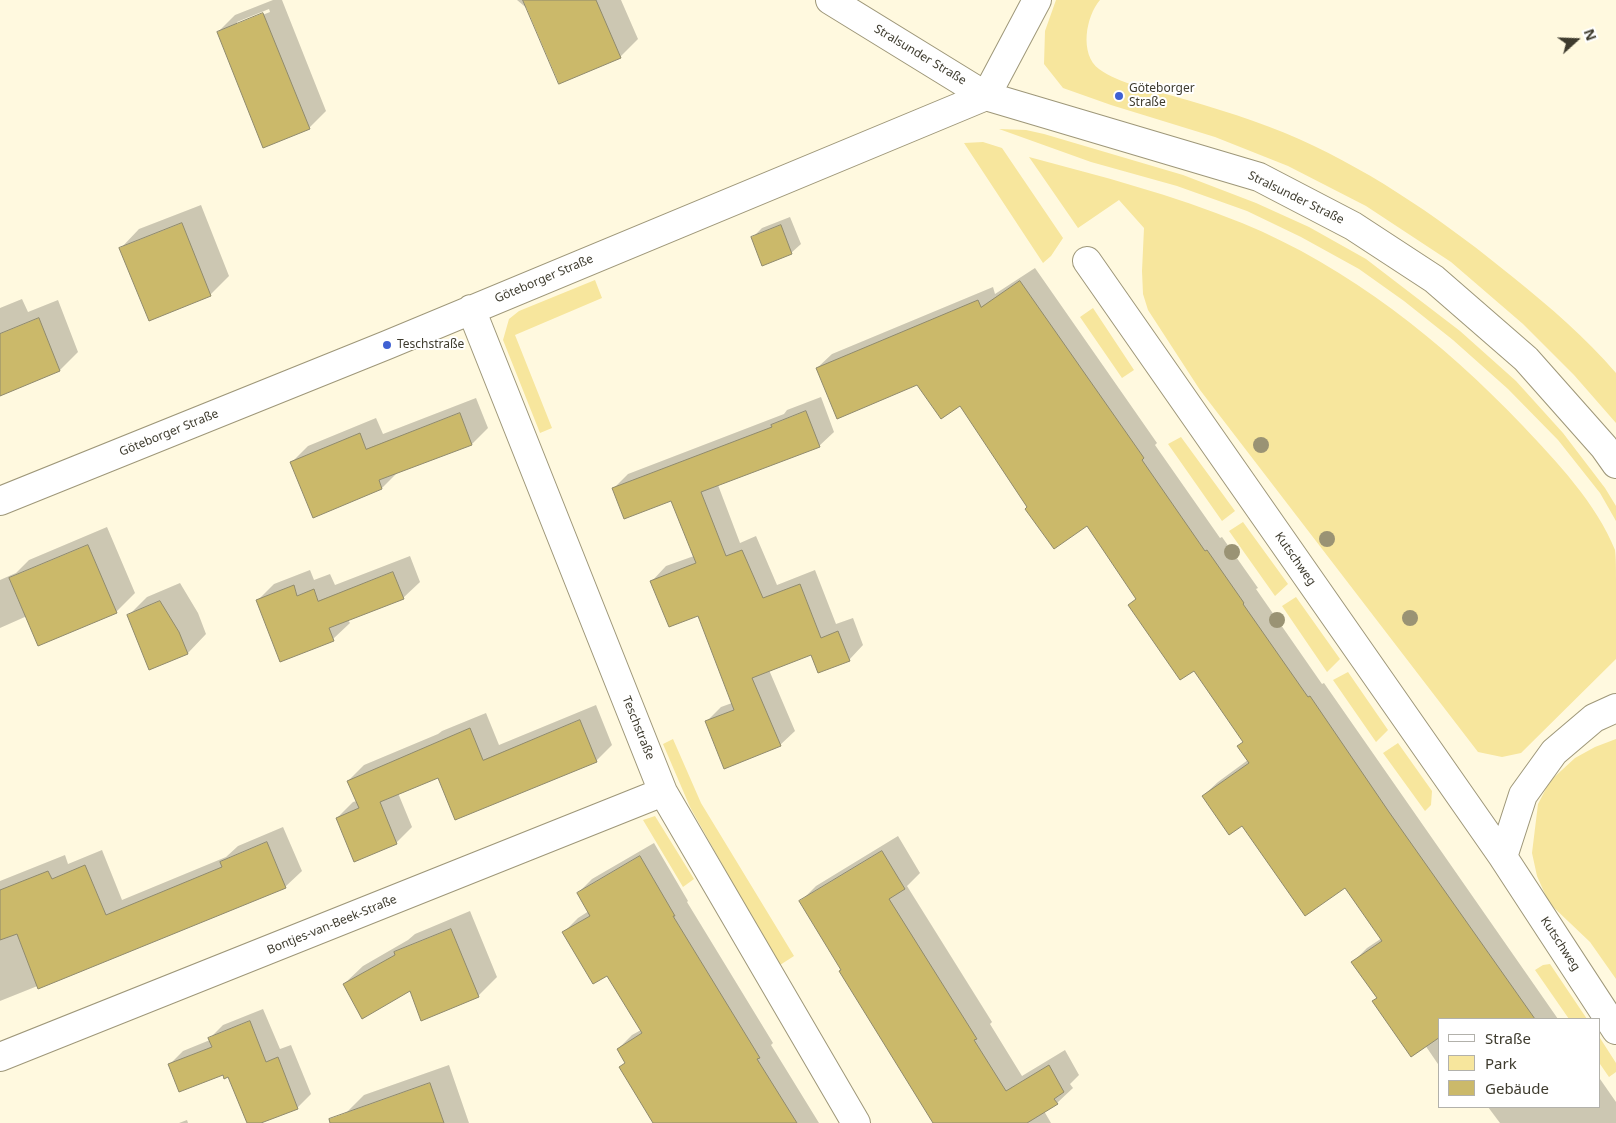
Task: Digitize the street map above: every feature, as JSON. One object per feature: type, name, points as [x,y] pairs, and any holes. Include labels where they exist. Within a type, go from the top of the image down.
[{"type":"street","name":"Stralsunder Straße","points":[[830,0],[986,96],[1258,177],[1353,226],[1434,279],[1526,359],[1604,447],[1616,464]]},
{"type":"street","points":[[986,96],[1037,0]]},
{"type":"street","name":"Göteborger Straße","points":[[0,501],[378,349],[986,96]]},
{"type":"street","name":"Kutschweg","points":[[1087,262],[1503,857],[1616,1030]]},
{"type":"street","name":"Teschstraße","points":[[472,309],[663,792],[856,1123]]},
{"type":"street","points":[[1503,857],[1523,795],[1554,752],[1594,718],[1616,708]]},
{"type":"street","name":"Bontjes-van-Beek-Straße","points":[[0,1057],[663,792]]},
{"type":"green space","points":[[1056,0],[1100,0],[1091,15],[1088,25],[1087,45],[1093,62],[1107,74],[1135,86],[1237,115],[1299,139],[1384,184],[1464,238],[1580,335],[1616,373],[1616,423],[1574,375],[1523,324],[1451,262],[1366,206],[1288,166],[1215,137],[1063,88],[1044,64],[1045,31]]},
{"type":"green space","points":[[999,129],[1026,130],[1044,134],[1183,175],[1256,203],[1309,227],[1366,259],[1460,331],[1516,381],[1563,433],[1605,488],[1616,506],[1616,521],[1600,493],[1558,440],[1508,389],[1453,340],[1404,301],[1359,269],[1301,237],[1247,211],[1177,186],[1091,162]]},
{"type":"green space","points":[[983,142],[1002,148],[1063,238],[1051,256],[1043,263],[964,143]]},
{"type":"green space","points":[[1029,157],[1137,187],[1216,213],[1282,241],[1320,261],[1357,284],[1427,336],[1523,426],[1575,484],[1598,516],[1615,550],[1616,659],[1521,753],[1502,757],[1478,752],[1200,390],[1148,310],[1143,294],[1144,228],[1119,200],[1078,228]]},
{"type":"green space","points":[[595,280],[602,298],[515,335],[552,428],[540,433],[503,340],[509,319],[519,311]]},
{"type":"green space","points":[[1093,308],[1134,370],[1122,378],[1080,317]]},
{"type":"green space","points":[[1181,437],[1235,511],[1222,521],[1168,444]]},
{"type":"green space","points":[[1243,522],[1288,584],[1275,596],[1229,531]]},
{"type":"green space","points":[[1296,597],[1340,659],[1327,672],[1282,606]]},
{"type":"green space","points":[[1348,672],[1388,730],[1376,742],[1333,680]]},
{"type":"green space","points":[[673,739],[701,803],[794,956],[780,965],[690,807],[663,744]]},
{"type":"green space","points":[[1616,739],[1616,979],[1590,942],[1549,903],[1537,876],[1532,853],[1538,804],[1550,781],[1575,758],[1595,747]]},
{"type":"green space","points":[[1398,743],[1432,791],[1431,805],[1425,811],[1383,753]]},
{"type":"green space","points":[[655,816],[694,879],[683,887],[643,820]]},
{"type":"green space","points":[[1550,964],[1586,1018],[1568,1018],[1535,970],[1543,965]]},
{"type":"green space","points":[[1601,1040],[1616,1063],[1616,1072],[1609,1077],[1601,1065]]},
{"type":"building","points":[[523,0],[596,0],[621,58],[559,84]]},
{"type":"building","points":[[263,13],[310,129],[263,148],[217,32]]},
{"type":"building","points":[[182,223],[211,296],[149,321],[119,248]]},
{"type":"building","points":[[781,225],[792,254],[762,266],[751,237]]},
{"type":"building","points":[[1020,281],[1144,458],[1142,460],[1205,551],[1207,550],[1308,697],[1310,696],[1534,1018],[1438,1018],[1438,1038],[1411,1057],[1372,1001],[1377,998],[1351,962],[1382,941],[1345,888],[1305,916],[1242,826],[1229,835],[1202,796],[1249,763],[1237,746],[1243,742],[1194,671],[1180,680],[1128,605],[1136,599],[1087,526],[1054,549],[1025,509],[1027,507],[960,406],[941,419],[917,385],[837,419],[816,368],[978,300],[981,307]]},
{"type":"building","points":[[39,318],[60,371],[0,396],[0,334]]},
{"type":"building","points":[[806,411],[820,447],[701,492],[726,556],[742,550],[763,598],[800,584],[821,638],[838,631],[850,661],[818,673],[811,655],[752,678],[781,746],[724,769],[705,721],[734,710],[698,616],[669,627],[650,581],[696,563],[671,501],[624,519],[612,488],[772,427],[771,425]]},
{"type":"building","points":[[460,413],[472,445],[379,480],[382,489],[313,518],[290,462],[360,433],[366,449]]},
{"type":"building","points":[[88,545],[117,613],[38,646],[9,578]]},
{"type":"building","points":[[393,572],[404,599],[329,628],[334,641],[280,662],[256,600],[294,585],[297,596],[314,589],[318,601]]},
{"type":"building","points":[[160,601],[179,632],[188,654],[149,670],[127,615]]},
{"type":"building","points":[[580,720],[597,762],[455,820],[438,778],[380,802],[397,844],[354,862],[336,818],[359,808],[347,781],[470,728],[483,760]]},
{"type":"building","points":[[267,842],[286,888],[38,989],[17,934],[0,940],[0,890],[48,871],[52,879],[85,865],[106,915],[222,867],[220,862]]},
{"type":"building","points":[[882,851],[905,889],[889,899],[977,1039],[974,1040],[1006,1091],[1049,1065],[1064,1092],[1054,1099],[1058,1104],[1027,1123],[933,1123],[839,971],[841,970],[799,901]]},
{"type":"building","points":[[640,856],[675,916],[673,916],[760,1058],[757,1059],[797,1123],[653,1123],[619,1067],[625,1063],[617,1049],[642,1033],[607,976],[593,984],[562,932],[590,916],[577,893]]},
{"type":"building","points":[[451,929],[479,997],[421,1021],[410,991],[362,1019],[343,984],[395,955],[394,952]]},
{"type":"building","points":[[250,1021],[266,1062],[278,1057],[298,1109],[261,1123],[247,1123],[228,1077],[224,1079],[223,1075],[179,1092],[168,1064],[212,1047],[208,1038]]},
{"type":"building","points":[[430,1083],[444,1123],[330,1123],[329,1119]]},
{"type":"place","name":"Göteborger Straße","points":[[1119,96]]},
{"type":"place","name":"Teschstraße","points":[[387,345]]}]
